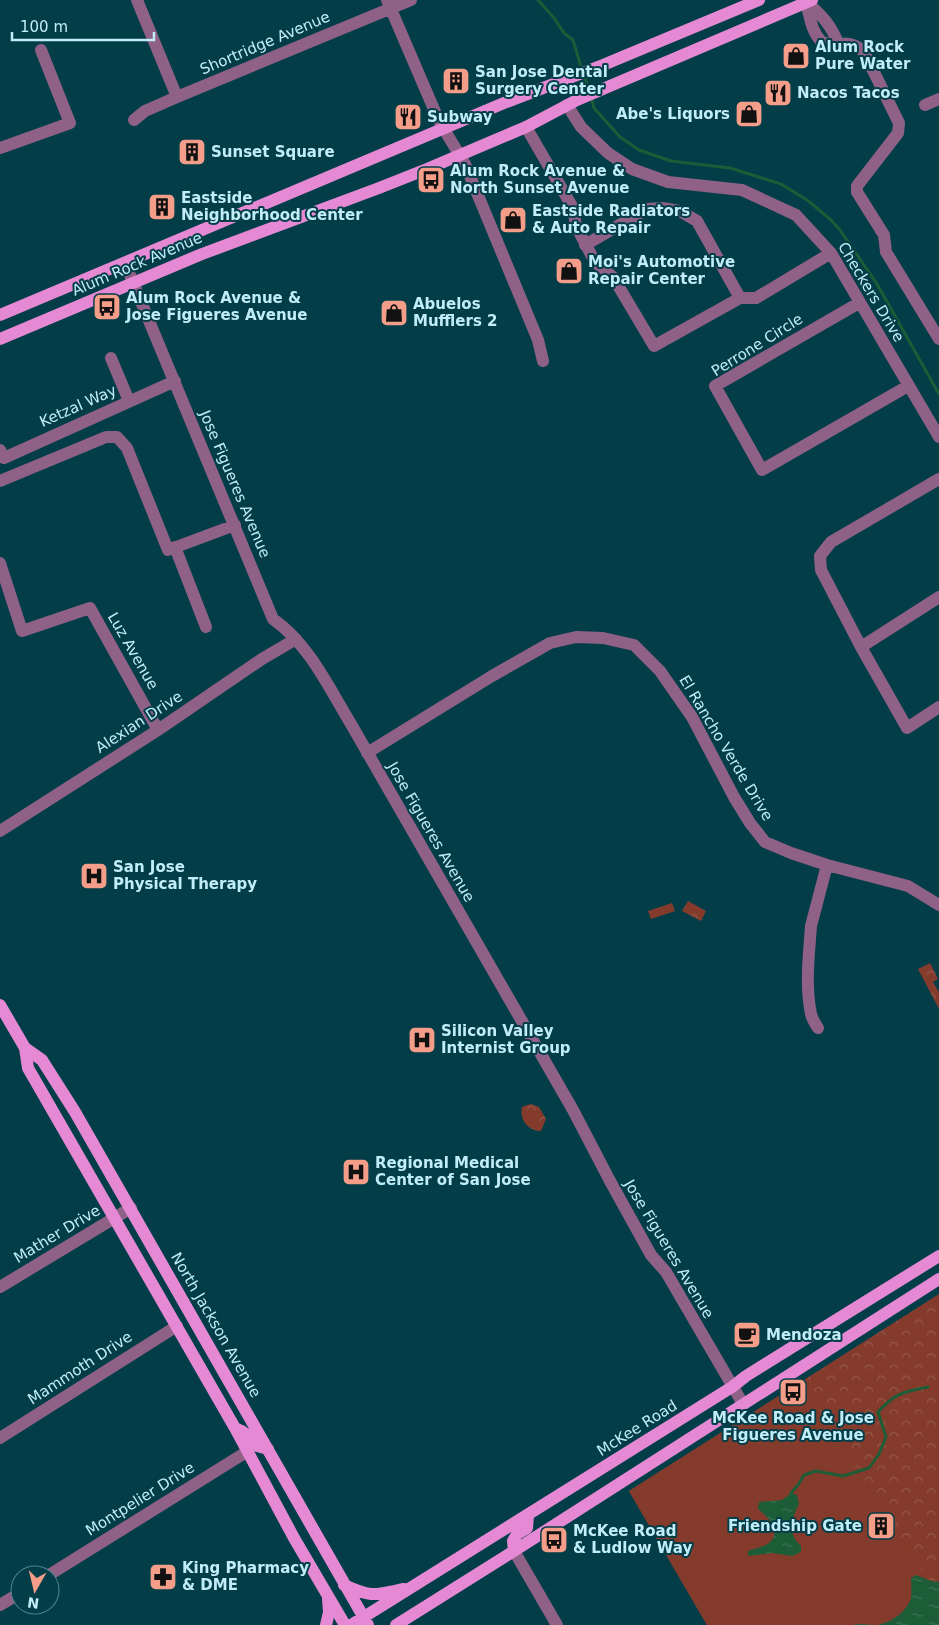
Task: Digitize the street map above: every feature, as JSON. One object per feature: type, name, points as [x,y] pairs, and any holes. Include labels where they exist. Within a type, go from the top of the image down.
[{"type":"main road","name":"Alum Rock Avenue","points":[[0,315],[504,103],[759,0]]},
{"type":"main road","name":"Alum Rock Avenue","points":[[0,339],[211,251],[379,188],[526,127],[572,102],[601,89],[808,1]]},
{"type":"main road","name":"North Jackson Avenue","points":[[0,1004],[25,1048],[28,1068],[177,1326],[248,1451],[294,1538],[345,1625]]},
{"type":"main road","name":"North Jackson Avenue","points":[[25,1048],[42,1060],[75,1112],[366,1621]]},
{"type":"main road","name":"McKee Road","points":[[351,1625],[366,1621],[411,1588],[939,1256]]},
{"type":"main road","points":[[396,1625],[407,1620],[939,1279]]},
{"type":"main road","points":[[235,1428],[243,1431],[257,1446],[268,1449]]},
{"type":"main road","points":[[514,1551],[513,1541],[517,1534],[527,1528],[528,1515]]},
{"type":"main road","points":[[344,1585],[361,1593],[374,1596],[411,1588]]},
{"type":"main road","points":[[326,1625],[329,1612],[327,1594]]},
{"type":"street","points":[[137,0],[178,97]]},
{"type":"street","name":"Shortridge Avenue","points":[[134,120],[145,112],[388,4],[412,0]]},
{"type":"street","points":[[808,1],[821,14],[838,43],[860,47],[899,122],[898,133],[857,186],[857,192],[884,234],[886,252],[939,339]]},
{"type":"street","points":[[388,4],[439,121],[460,154],[538,340],[542,361]]},
{"type":"street","points":[[0,148],[70,123],[41,50]]},
{"type":"street","points":[[926,105],[939,99]]},
{"type":"street","name":"Checkers Drive","points":[[572,102],[580,127],[608,153],[632,168],[668,182],[742,190],[796,215],[832,253],[859,303],[939,437]]},
{"type":"street","points":[[526,127],[573,208],[576,226],[585,245],[595,262],[613,277],[654,346],[740,298],[756,298],[832,253]]},
{"type":"street","points":[[585,245],[646,209],[662,208],[680,211],[697,221],[740,298]]},
{"type":"street","name":"Jose Figueres Avenue","points":[[125,263],[273,619],[296,638],[314,663],[573,1110],[651,1256],[666,1272],[743,1404]]},
{"type":"street","name":"Perrone Circle","points":[[859,303],[715,386],[762,470],[908,386]]},
{"type":"street","points":[[111,358],[129,401]]},
{"type":"street","name":"Ketzal Way","points":[[0,450],[4,458],[174,382]]},
{"type":"street","points":[[0,481],[106,437],[117,437],[127,448],[168,550],[235,525]]},
{"type":"street","points":[[939,479],[831,542],[820,556],[820,570],[907,728],[939,707]]},
{"type":"street","points":[[175,547],[206,627]]},
{"type":"street","name":"Luz Avenue","points":[[0,563],[22,631],[90,608],[158,730]]},
{"type":"street","points":[[861,647],[939,597]]},
{"type":"street","name":"El Rancho Verde Drive","points":[[367,753],[492,676],[550,643],[576,637],[602,638],[634,645],[660,671],[692,717],[734,797],[750,824],[765,842],[827,865],[908,886],[939,904]]},
{"type":"street","name":"Alexian Drive","points":[[0,831],[158,730],[296,638]]},
{"type":"street","points":[[818,1028],[811,1016],[808,986],[810,935],[827,865]]},
{"type":"street","name":"Mather Drive","points":[[0,1287],[131,1208]]},
{"type":"street","name":"Mammoth Drive","points":[[0,1438],[177,1326]]},
{"type":"street","name":"Montpelier Drive","points":[[60,1568],[248,1451]]},
{"type":"street","points":[[514,1551],[557,1625]]},
{"type":"green space","points":[[688,901],[706,911],[701,921],[682,911]]},
{"type":"green space","points":[[672,903],[675,911],[651,919],[648,911]]},
{"type":"green space","points":[[930,963],[938,979],[933,982],[939,992],[939,1009],[918,969]]},
{"type":"green space","points":[[531,1104],[539,1107],[546,1119],[541,1131],[529,1127],[522,1116],[522,1107]]},
{"type":"green space","points":[[939,1294],[939,1625],[707,1625],[629,1491]]},
{"type":"green space","points":[[801,1382],[939,1596],[939,1625],[707,1625],[629,1491]]},
{"type":"water","points":[[791,1493],[797,1495],[799,1504],[792,1521],[792,1531],[801,1546],[801,1552],[792,1556],[772,1553],[748,1556],[748,1551],[768,1544],[773,1538],[774,1529],[769,1520],[758,1509],[759,1502],[782,1500]]},
{"type":"water","points":[[916,1575],[939,1582],[939,1625],[877,1625],[887,1622],[906,1608],[911,1598],[911,1578]]},
{"type":"waterway","points":[[538,0],[564,33],[573,40],[582,70]]},
{"type":"waterway","points":[[584,75],[589,91]]},
{"type":"waterway","points":[[591,97],[594,108],[620,137],[639,150],[671,161],[730,168],[781,184],[807,200],[830,219],[840,230],[877,284],[939,394]]},
{"type":"waterway","points":[[791,1493],[804,1475],[816,1471],[843,1476],[869,1468],[879,1454],[886,1437],[878,1412],[889,1401],[900,1394],[928,1387]]},
{"type":"place","name":"Alum Rock Pure Water","points":[[796,56]]},
{"type":"place","name":"San Jose Dental Surgery Center","points":[[456,81]]},
{"type":"place","name":"Nacos Tacos","points":[[778,93]]},
{"type":"place","name":"Abe's Liquors","points":[[749,114]]},
{"type":"place","name":"Subway","points":[[408,117]]},
{"type":"place","name":"Sunset Square","points":[[192,152]]},
{"type":"place","name":"Alum Rock Avenue & North Sunset Avenue","points":[[431,180]]},
{"type":"place","name":"Eastside Neighborhood Center","points":[[162,207]]},
{"type":"place","name":"Eastside Radiators & Auto Repair","points":[[513,220]]},
{"type":"place","name":"Moi's Automotive Repair Center","points":[[569,271]]},
{"type":"place","name":"Alum Rock Avenue & Jose Figueres Avenue","points":[[107,307]]},
{"type":"place","name":"Abuelos Mufflers 2","points":[[394,313]]},
{"type":"place","name":"San Jose Physical Therapy","points":[[94,876]]},
{"type":"place","name":"Silicon Valley Internist Group","points":[[422,1040]]},
{"type":"place","name":"Regional Medical Center of San Jose","points":[[356,1172]]},
{"type":"place","name":"Mendoza","points":[[747,1335]]},
{"type":"place","name":"McKee Road & Jose Figueres Avenue","points":[[793,1392]]},
{"type":"place","name":"Friendship Gate","points":[[881,1526]]},
{"type":"place","name":"McKee Road & Ludlow Way","points":[[554,1540]]},
{"type":"place","name":"King Pharmacy & DME","points":[[163,1577]]}]
